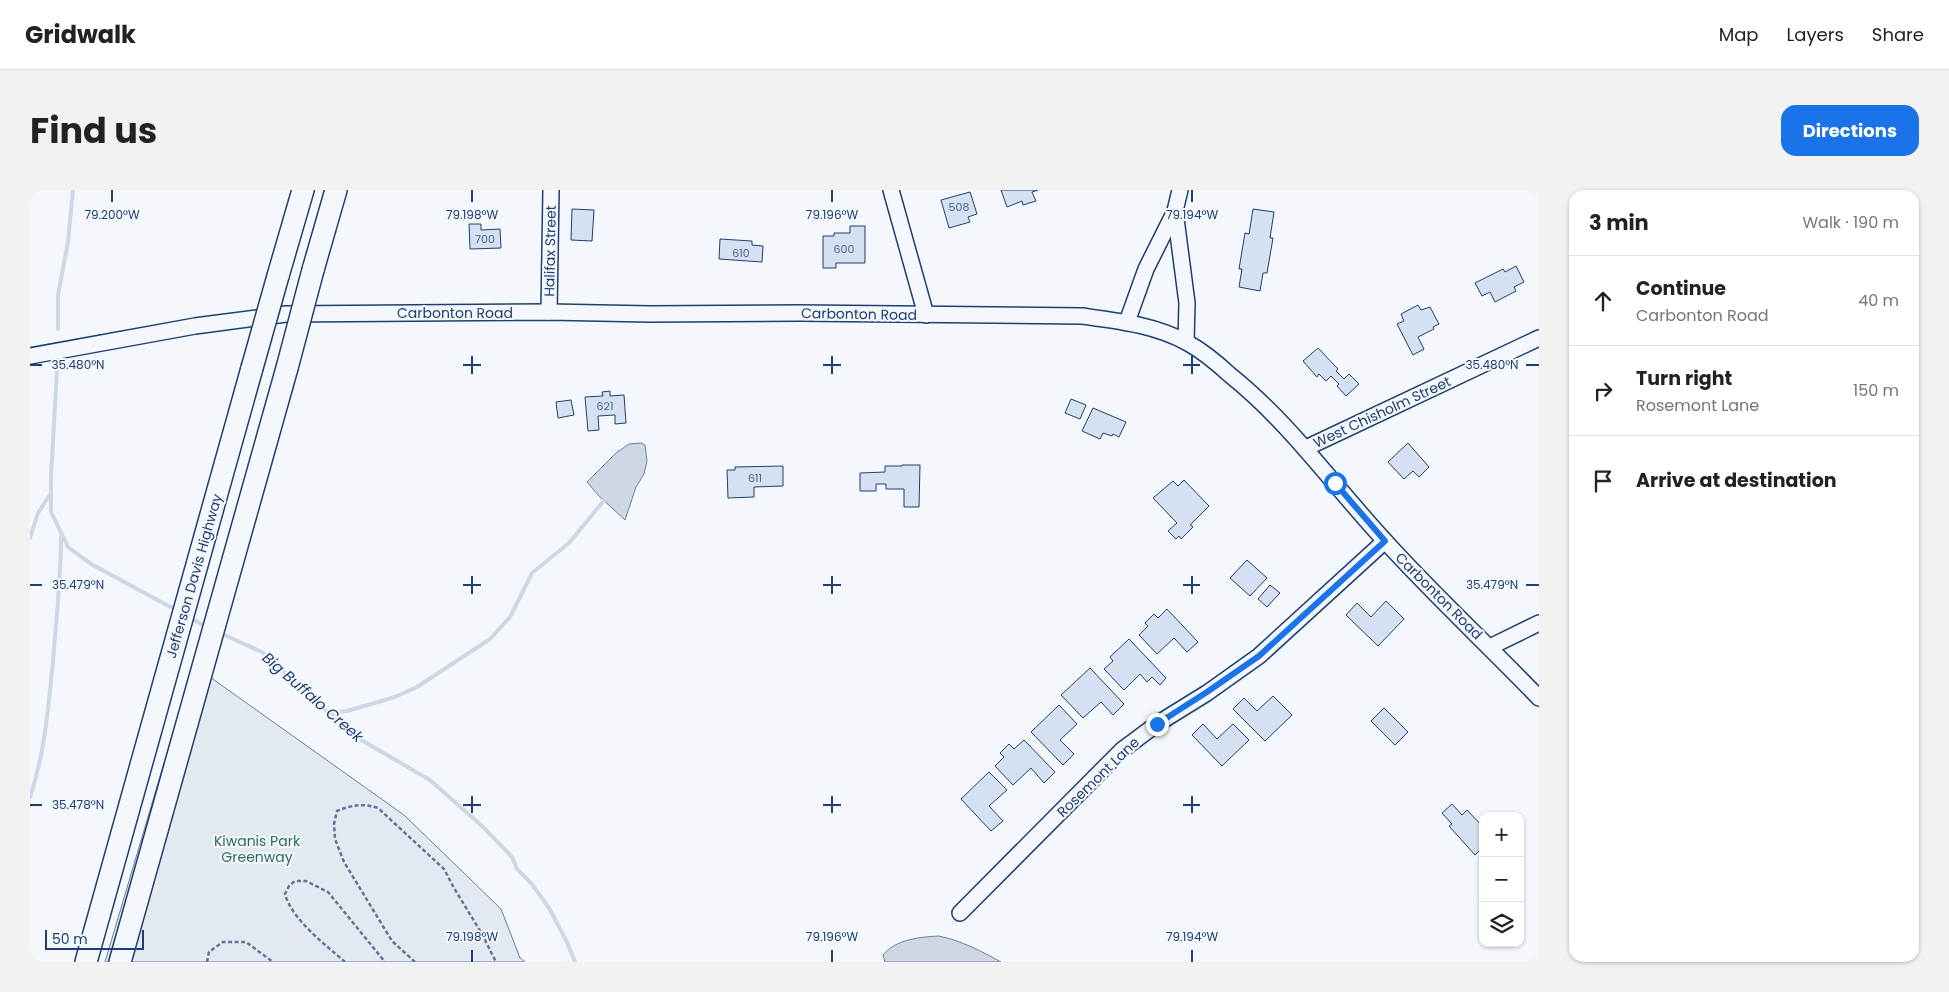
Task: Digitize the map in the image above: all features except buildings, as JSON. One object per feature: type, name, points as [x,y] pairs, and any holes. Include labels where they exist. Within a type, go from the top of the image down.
[{"type":"highway","name":"Jefferson Davis Highway","points":[[86,962],[302,190]]},
{"type":"highway","points":[[120,962],[336,190]]},
{"type":"street","name":"Halifax Street","points":[[549,312],[551,190]]},
{"type":"street","points":[[891,190],[926,315]]},
{"type":"street","points":[[1127,322],[1146,269],[1175,211],[1180,190]]},
{"type":"street","points":[[1175,211],[1187,303],[1186,342]]},
{"type":"street","name":"Carbonton Road","points":[[30,356],[195,326],[286,314],[549,312],[1082,316],[1127,322],[1162,332],[1186,342],[1201,351],[1256,396],[1306,448],[1385,541],[1539,698]]},
{"type":"street","name":"West Chisholm Street","points":[[1306,448],[1539,338]]},
{"type":"street","name":"Rosemont Lane","points":[[960,913],[1122,750],[1157,724],[1259,656],[1385,541]]},
{"type":"street","points":[[1490,648],[1539,623]]},
{"type":"path","points":[[414,962],[392,941],[344,862],[335,839],[334,824],[337,811],[352,805],[366,804],[378,808],[444,869],[496,962]]},
{"type":"path","points":[[345,962],[298,918],[288,904],[285,894],[295,881],[306,881],[328,892],[385,962]]},
{"type":"path","points":[[207,962],[208,952],[223,942],[246,942],[273,962]]},
{"type":"green space","name":"Kiwanis Park Greenway","points":[[193,665],[404,815],[501,909],[520,958],[525,962],[105,962]]},
{"type":"shaded area","points":[[641,443],[645,445],[647,461],[644,474],[636,487],[625,520],[587,482],[616,453],[629,444]]},
{"type":"shaded area","points":[[939,936],[979,950],[1001,962],[885,962],[883,955],[901,942],[916,938]]},
{"type":"waterway","name":"Big Buffalo Creek","points":[[58,329],[58,295],[68,242],[73,190]]},
{"type":"waterway","name":"Big Buffalo Creek","points":[[57,370],[51,512],[68,547],[91,564],[178,611]]},
{"type":"waterway","points":[[30,538],[38,513],[51,493]]},
{"type":"waterway","points":[[329,713],[347,711],[395,697],[417,687],[490,639],[510,617],[532,573],[569,543],[606,498]]},
{"type":"waterway","points":[[30,797],[43,747],[53,662],[61,537]]},
{"type":"waterway","name":"Big Buffalo Creek","points":[[189,617],[206,627]]},
{"type":"waterway","name":"Big Buffalo Creek","points":[[220,633],[262,652],[363,741],[430,780],[482,826],[512,857],[517,869],[532,884],[549,908],[575,962]]},
{"type":"route","points":[[1157,724],[1259,656],[1385,541],[1335,483]]}]
